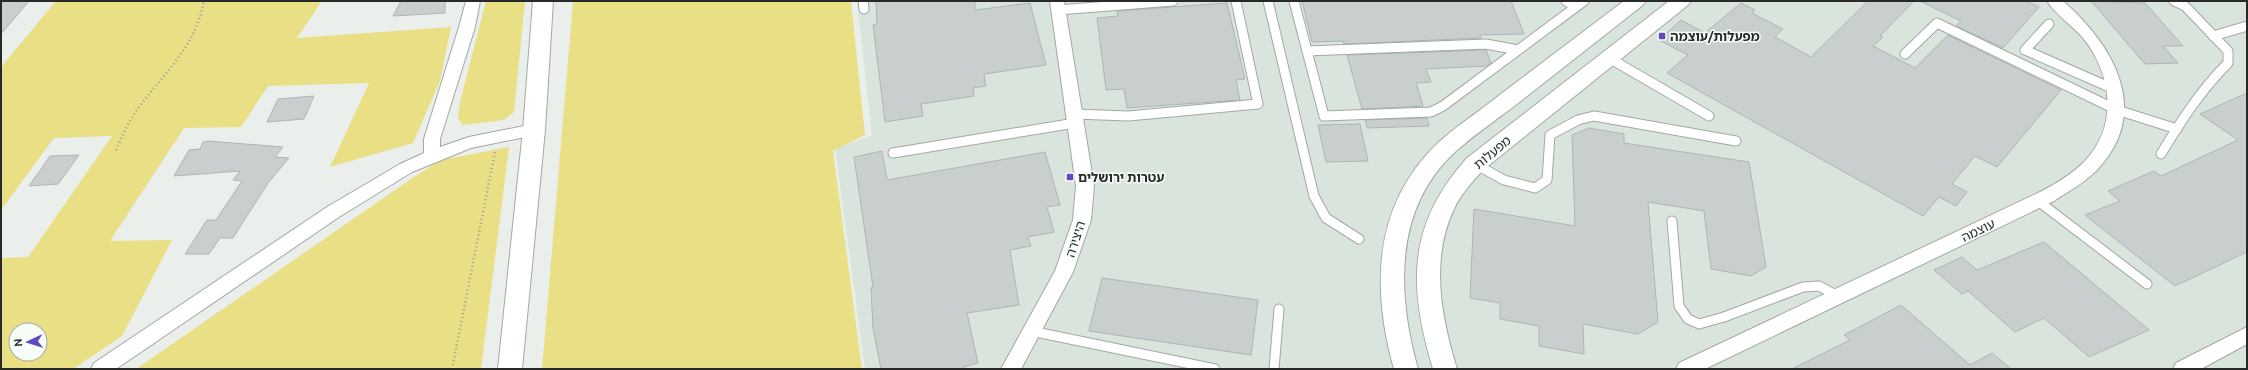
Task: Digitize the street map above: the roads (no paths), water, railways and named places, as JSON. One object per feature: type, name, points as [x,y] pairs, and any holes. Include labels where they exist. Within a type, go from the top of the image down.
[{"type":"main road","points":[[510,369],[534,130],[543,1]]},
{"type":"main road","points":[[1406,369],[1394,319],[1391,282],[1393,247],[1398,223],[1410,194],[1426,170],[1447,147],[1636,1]]},
{"type":"main road","name":"מפעלות","points":[[1445,369],[1432,320],[1428,286],[1429,254],[1434,233],[1443,207],[1456,185],[1476,164],[1681,1]]},
{"type":"street","points":[[432,156],[432,138],[467,27],[473,1]]},
{"type":"street","name":"עוצמה","points":[[1686,369],[2038,201],[2074,180],[2094,162],[2108,143],[2116,122],[2116,90],[2112,75],[2099,50],[2082,27],[2054,1]]},
{"type":"street","name":"היצירה","points":[[1011,369],[1064,272],[1082,220],[1085,186],[1058,6]]},
{"type":"street","points":[[101,369],[333,212],[406,168],[432,156],[498,136],[534,130]]},
{"type":"street","points":[[2183,369],[2247,335]]},
{"type":"lane","points":[[1058,6],[1172,1]]},
{"type":"lane","points":[[893,153],[1075,119],[1128,116],[1258,104],[1236,1]]},
{"type":"lane","points":[[1268,1],[1314,196],[1326,218],[1358,239]]},
{"type":"lane","points":[[1294,1],[1324,116],[1431,112],[1443,106],[1584,1]]},
{"type":"lane","points":[[1566,1],[1575,7]]},
{"type":"lane","points":[[2162,154],[2188,109],[2208,83],[2228,64],[2228,51],[2185,6],[2174,1]]},
{"type":"lane","points":[[1905,54],[1937,23],[2117,110],[2177,129]]},
{"type":"lane","points":[[2049,24],[2025,50],[2116,90]]},
{"type":"lane","points":[[2213,36],[2247,26]]},
{"type":"lane","points":[[1307,51],[1486,44],[1518,50]]},
{"type":"lane","points":[[1609,58],[1709,116]]},
{"type":"lane","points":[[1476,164],[1496,177],[1518,187],[1535,188],[1546,180],[1550,135],[1578,120],[1594,116],[1736,141]]},
{"type":"lane","points":[[2038,201],[2147,284]]},
{"type":"lane","points":[[1672,221],[1679,306],[1688,319],[1698,324],[1803,287],[1819,286],[1838,296]]},
{"type":"lane","points":[[1274,369],[1279,309]]},
{"type":"lane","points":[[1031,331],[1215,369]]},
{"type":"place","name":"מפעלות/עוצמה","points":[[1662,36]]},
{"type":"place","name":"עטרות ירושלים","points":[[1070,177]]}]
